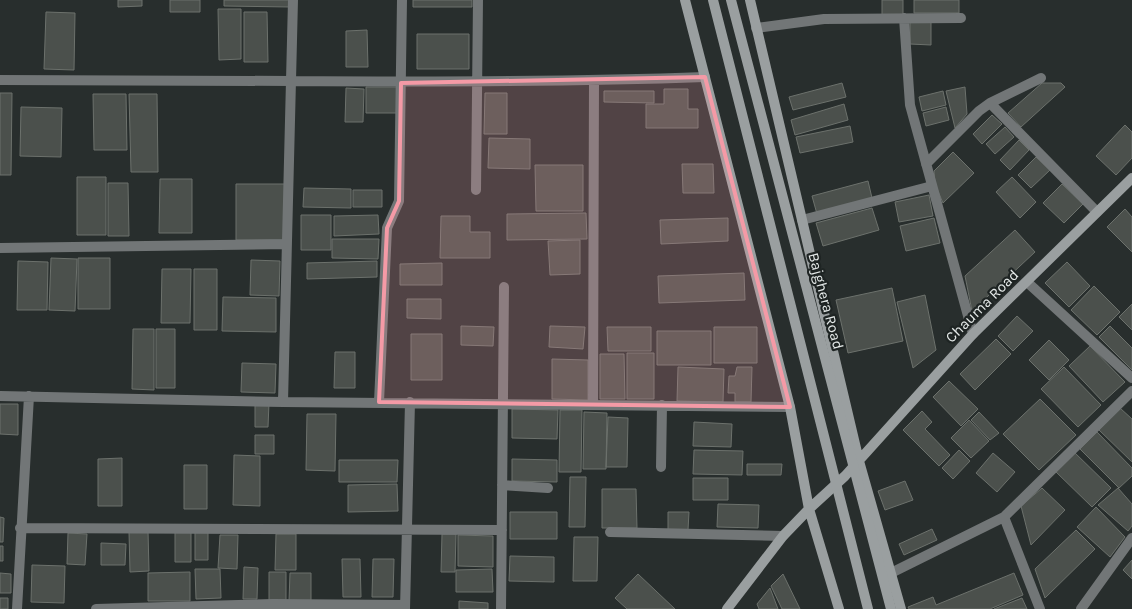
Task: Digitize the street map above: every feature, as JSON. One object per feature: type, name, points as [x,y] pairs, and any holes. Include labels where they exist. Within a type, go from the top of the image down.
[{"type":"street","points":[[283,402],[293,0]]},
{"type":"street","points":[[379,402],[386,228],[399,201],[402,0]]},
{"type":"street","points":[[476,190],[478,0]]},
{"type":"street","points":[[685,0],[790,408],[809,509],[839,609]]},
{"type":"street","points":[[713,0],[868,609]]},
{"type":"street","name":"Bajghera Road","points":[[731,0],[891,609]]},
{"type":"street","points":[[750,0],[859,460],[900,609]]},
{"type":"street","points":[[904,18],[910,105],[973,334]]},
{"type":"street","points":[[756,28],[824,19],[962,18]]},
{"type":"street","points":[[0,80],[401,83],[594,81],[706,77]]},
{"type":"street","points":[[926,164],[979,111],[1041,78]]},
{"type":"street","points":[[593,404],[594,81]]},
{"type":"street","points":[[990,104],[1097,212]]},
{"type":"street","name":"Chauma Road","points":[[727,609],[783,536],[845,476],[973,334],[1132,178]]},
{"type":"street","points":[[802,220],[932,186]]},
{"type":"street","points":[[0,248],[287,244]]},
{"type":"street","points":[[1027,282],[1132,378]]},
{"type":"street","points":[[501,609],[504,288]]},
{"type":"street","points":[[891,573],[1004,517],[1132,391]]},
{"type":"street","points":[[0,396],[283,402],[593,404],[790,408]]},
{"type":"street","points":[[17,609],[20,528],[29,396]]},
{"type":"street","points":[[96,609],[273,604],[405,607],[410,402]]},
{"type":"street","points":[[662,406],[662,467]]},
{"type":"street","points":[[502,485],[548,488]]},
{"type":"street","points":[[1004,517],[1040,609]]},
{"type":"street","points":[[20,528],[502,530]]},
{"type":"street","points":[[610,532],[783,536]]},
{"type":"street","points":[[1081,609],[1132,538]]},
{"type":"highlighted area","points":[[705,77],[790,407],[379,402],[387,228],[399,201],[401,83]]},
{"type":"building","points":[[118,0],[142,0],[142,6],[118,7]]},
{"type":"building","points":[[170,0],[200,0],[200,12],[170,12]]},
{"type":"building","points":[[224,0],[290,0],[290,7],[224,6]]},
{"type":"building","points":[[413,0],[472,0],[472,7],[413,7]]},
{"type":"building","points":[[882,0],[903,0],[903,15],[882,15]]},
{"type":"building","points":[[914,0],[959,0],[959,13],[914,13]]},
{"type":"building","points":[[218,9],[241,9],[241,59],[219,60]]},
{"type":"building","points":[[46,12],[75,13],[74,70],[44,69]]},
{"type":"building","points":[[244,12],[267,12],[268,62],[244,62]]},
{"type":"building","points":[[910,22],[931,22],[931,45],[910,44]]},
{"type":"building","points":[[367,30],[368,67],[346,67],[346,31]]},
{"type":"building","points":[[417,34],[469,34],[469,69],[417,69]]},
{"type":"building","points":[[842,83],[846,97],[793,110],[789,97]]},
{"type":"building","points":[[1042,83],[1061,83],[1065,87],[1021,127],[1008,113]]},
{"type":"building","points":[[366,87],[398,87],[398,113],[366,113]]},
{"type":"building","points":[[965,87],[967,114],[955,128],[946,91]]},
{"type":"building","points":[[346,88],[364,89],[363,122],[345,122]]},
{"type":"building","points":[[664,89],[688,89],[688,109],[698,109],[698,128],[646,128],[646,104],[664,104]]},
{"type":"building","points":[[604,91],[654,91],[654,103],[604,102]]},
{"type":"building","points":[[943,91],[946,105],[922,111],[919,97]]},
{"type":"building","points":[[0,93],[12,93],[11,175],[0,175]]},
{"type":"building","points":[[485,93],[507,93],[507,134],[484,134]]},
{"type":"building","points":[[93,94],[126,94],[127,150],[94,150]]},
{"type":"building","points":[[129,94],[157,94],[158,172],[131,172]]},
{"type":"building","points":[[844,104],[848,120],[795,135],[791,120]]},
{"type":"building","points":[[21,107],[62,108],[61,157],[20,156]]},
{"type":"building","points":[[946,107],[949,120],[926,126],[923,113]]},
{"type":"building","points":[[992,115],[1002,124],[982,144],[973,134]]},
{"type":"building","points":[[1125,125],[1132,132],[1132,158],[1116,175],[1096,156]]},
{"type":"building","points":[[850,126],[853,142],[800,153],[796,137]]},
{"type":"building","points":[[1005,127],[1014,137],[995,154],[986,144]]},
{"type":"building","points":[[489,138],[530,139],[530,169],[488,168]]},
{"type":"building","points":[[1019,140],[1029,150],[1010,170],[1000,160]]},
{"type":"building","points":[[953,152],[974,173],[943,203],[935,184],[934,171]]},
{"type":"building","points":[[1036,157],[1050,170],[1031,188],[1018,175]]},
{"type":"building","points":[[682,164],[713,164],[714,193],[683,193]]},
{"type":"building","points":[[535,165],[583,165],[583,211],[536,211]]},
{"type":"building","points":[[77,177],[106,177],[106,235],[77,235]]},
{"type":"building","points":[[1012,177],[1036,202],[1020,218],[996,192]]},
{"type":"building","points":[[160,179],[192,179],[192,233],[159,233]]},
{"type":"building","points":[[868,181],[872,198],[817,214],[812,196]]},
{"type":"building","points":[[108,183],[128,183],[129,236],[108,236]]},
{"type":"building","points":[[236,184],[286,184],[286,240],[236,240]]},
{"type":"building","points":[[1062,184],[1083,204],[1064,223],[1043,203]]},
{"type":"building","points":[[304,188],[351,189],[351,208],[303,207]]},
{"type":"building","points":[[353,190],[382,190],[382,207],[353,207]]},
{"type":"building","points":[[929,195],[933,216],[899,222],[895,202]]},
{"type":"building","points":[[872,208],[879,230],[823,246],[816,223]]},
{"type":"building","points":[[1125,209],[1132,217],[1132,252],[1107,227]]},
{"type":"building","points":[[586,213],[587,239],[507,240],[507,214]]},
{"type":"building","points":[[301,215],[331,215],[331,250],[301,250]]},
{"type":"building","points":[[378,215],[379,234],[334,236],[334,216]]},
{"type":"building","points":[[441,216],[470,216],[470,232],[490,232],[490,258],[440,258]]},
{"type":"building","points":[[728,218],[728,241],[661,244],[660,220]]},
{"type":"building","points":[[934,218],[940,243],[906,251],[900,226]]},
{"type":"building","points":[[1015,230],[1035,252],[972,311],[965,276]]},
{"type":"building","points":[[332,239],[379,239],[378,259],[332,258]]},
{"type":"building","points":[[580,240],[580,274],[550,275],[548,241]]},
{"type":"building","points":[[51,258],[77,259],[75,311],[49,310]]},
{"type":"building","points":[[78,258],[110,258],[110,309],[78,309]]},
{"type":"building","points":[[251,260],[280,261],[279,296],[250,295]]},
{"type":"building","points":[[18,261],[48,262],[47,310],[17,310]]},
{"type":"building","points":[[377,261],[377,277],[307,279],[307,263]]},
{"type":"building","points":[[1067,262],[1090,286],[1069,307],[1045,283]]},
{"type":"building","points":[[442,263],[442,285],[400,285],[400,264]]},
{"type":"building","points":[[162,269],[191,269],[190,323],[161,323]]},
{"type":"building","points":[[194,269],[217,269],[217,330],[194,330]]},
{"type":"building","points":[[744,273],[745,300],[659,303],[658,276]]},
{"type":"building","points":[[1094,286],[1120,312],[1097,335],[1071,310]]},
{"type":"building","points":[[892,288],[903,341],[848,353],[836,300]]},
{"type":"building","points":[[925,295],[936,350],[913,368],[897,302]]},
{"type":"building","points":[[223,297],[276,298],[276,332],[222,331]]},
{"type":"building","points":[[407,299],[441,299],[441,319],[407,318]]},
{"type":"building","points":[[1132,304],[1132,330],[1119,317]]},
{"type":"building","points":[[1017,316],[1033,331],[1013,351],[998,336]]},
{"type":"building","points":[[461,326],[494,327],[493,346],[461,345]]},
{"type":"building","points":[[550,326],[585,327],[583,349],[549,347]]},
{"type":"building","points":[[1110,326],[1132,348],[1132,370],[1099,337]]},
{"type":"building","points":[[607,327],[651,327],[651,351],[608,351]]},
{"type":"building","points":[[714,327],[757,327],[757,363],[714,363]]},
{"type":"building","points":[[133,329],[154,329],[154,390],[132,389]]},
{"type":"building","points":[[156,329],[175,329],[175,388],[156,388]]},
{"type":"building","points":[[657,331],[711,331],[711,365],[657,365]]},
{"type":"building","points":[[411,334],[442,334],[442,380],[411,380]]},
{"type":"building","points":[[996,339],[1011,354],[975,390],[960,374]]},
{"type":"building","points":[[1049,340],[1069,360],[1049,380],[1029,360]]},
{"type":"building","points":[[1090,346],[1125,382],[1103,402],[1069,366]]},
{"type":"building","points":[[335,352],[355,352],[355,388],[334,388]]},
{"type":"building","points":[[627,353],[654,353],[654,399],[627,399]]},
{"type":"building","points":[[600,354],[624,354],[625,399],[600,399]]},
{"type":"building","points":[[552,359],[588,360],[588,400],[552,399]]},
{"type":"building","points":[[242,363],[276,364],[275,393],[241,392]]},
{"type":"building","points":[[678,367],[724,369],[723,402],[677,401]]},
{"type":"building","points":[[737,367],[752,367],[751,402],[735,402],[735,393],[728,393],[729,376],[735,376]]},
{"type":"building","points":[[1064,367],[1101,405],[1078,427],[1041,389]]},
{"type":"building","points":[[949,381],[978,409],[961,426],[933,397]]},
{"type":"building","points":[[1040,399],[1076,435],[1039,470],[1003,434]]},
{"type":"building","points":[[255,403],[269,403],[268,427],[255,427]]},
{"type":"building","points":[[0,404],[18,404],[18,435],[0,434]]},
{"type":"building","points":[[1120,408],[1132,419],[1132,462],[1099,430]]},
{"type":"building","points":[[512,409],[558,410],[557,439],[512,438]]},
{"type":"building","points":[[560,410],[582,410],[581,472],[559,472]]},
{"type":"building","points":[[922,411],[932,422],[925,429],[950,455],[939,466],[903,430]]},
{"type":"building","points":[[584,412],[607,413],[606,469],[583,469]]},
{"type":"building","points":[[979,412],[999,433],[990,440],[971,420]]},
{"type":"building","points":[[307,414],[336,414],[335,471],[306,470]]},
{"type":"building","points":[[608,417],[628,418],[627,467],[606,467]]},
{"type":"building","points":[[969,420],[989,441],[971,458],[951,438]]},
{"type":"building","points":[[694,422],[732,424],[731,447],[693,446]]},
{"type":"building","points":[[1097,432],[1132,468],[1132,476],[1119,488],[1080,449]]},
{"type":"building","points":[[255,435],[274,435],[274,454],[255,454]]},
{"type":"building","points":[[694,450],[743,451],[742,475],[693,474]]},
{"type":"building","points":[[959,450],[970,461],[953,479],[942,468]]},
{"type":"building","points":[[1073,451],[1111,488],[1092,507],[1054,470]]},
{"type":"building","points":[[993,453],[1015,472],[997,492],[976,473]]},
{"type":"building","points":[[234,455],[260,456],[260,506],[233,505]]},
{"type":"building","points":[[122,458],[122,506],[98,506],[98,459]]},
{"type":"building","points":[[512,459],[557,460],[557,482],[512,481]]},
{"type":"building","points":[[339,460],[398,460],[397,482],[339,482]]},
{"type":"building","points":[[747,464],[782,464],[781,475],[747,475]]},
{"type":"building","points":[[184,465],[207,465],[207,509],[184,509]]},
{"type":"building","points":[[570,477],[586,477],[585,527],[569,527]]},
{"type":"building","points":[[693,478],[728,478],[728,500],[693,500]]},
{"type":"building","points":[[905,481],[913,500],[885,510],[878,491]]},
{"type":"building","points":[[397,484],[398,511],[348,512],[348,485]]},
{"type":"building","points":[[1042,488],[1065,510],[1031,545],[1021,506]]},
{"type":"building","points":[[1118,488],[1132,504],[1132,526],[1128,531],[1098,505]]},
{"type":"building","points":[[602,489],[636,489],[637,528],[602,528]]},
{"type":"building","points":[[718,504],[759,505],[758,528],[717,527]]},
{"type":"building","points":[[1096,507],[1125,537],[1110,557],[1077,527]]},
{"type":"building","points":[[510,512],[557,512],[557,539],[510,539]]},
{"type":"building","points":[[668,512],[689,512],[688,530],[668,530]]},
{"type":"building","points":[[0,517],[4,518],[3,542],[0,542]]},
{"type":"building","points":[[932,529],[937,540],[904,555],[899,544]]},
{"type":"building","points":[[175,530],[191,530],[191,562],[175,562]]},
{"type":"building","points":[[1076,530],[1095,549],[1045,598],[1035,569]]},
{"type":"building","points":[[148,531],[149,571],[130,572],[129,532]]},
{"type":"building","points":[[195,532],[208,532],[208,560],[195,560]]},
{"type":"building","points":[[68,533],[87,534],[85,565],[67,564]]},
{"type":"building","points":[[276,534],[296,534],[296,570],[275,570]]},
{"type":"building","points":[[442,534],[456,534],[455,572],[441,572]]},
{"type":"building","points":[[220,535],[238,535],[237,569],[218,568]]},
{"type":"building","points":[[458,535],[493,536],[493,567],[458,566]]},
{"type":"building","points":[[574,537],[598,537],[597,581],[573,581]]},
{"type":"building","points":[[101,543],[126,544],[125,565],[101,565]]},
{"type":"building","points":[[0,546],[3,546],[3,561],[0,561]]},
{"type":"building","points":[[510,556],[554,557],[554,582],[509,581]]},
{"type":"building","points":[[342,559],[360,559],[361,597],[343,597]]},
{"type":"building","points":[[373,559],[394,559],[393,597],[372,597]]},
{"type":"building","points":[[1132,560],[1132,579],[1123,570]]},
{"type":"building","points":[[32,565],[65,566],[64,603],[31,602]]},
{"type":"building","points":[[244,567],[258,568],[257,599],[243,599]]},
{"type":"building","points":[[195,569],[220,569],[221,598],[196,599]]},
{"type":"building","points":[[492,569],[493,592],[456,592],[456,570]]},
{"type":"building","points":[[190,572],[190,601],[148,601],[148,573]]},
{"type":"building","points":[[269,572],[286,572],[286,600],[269,600]]},
{"type":"building","points":[[0,573],[11,574],[11,593],[0,593]]},
{"type":"building","points":[[290,573],[311,573],[311,602],[289,601]]},
{"type":"building","points":[[1014,573],[1023,595],[990,609],[909,609],[908,607],[933,597],[936,605]]},
{"type":"building","points":[[638,574],[675,609],[627,609],[615,598]]},
{"type":"building","points":[[783,574],[800,609],[782,609],[771,586]]},
{"type":"building","points":[[770,588],[778,609],[759,609],[757,604]]},
{"type":"building","points":[[0,598],[8,598],[8,609],[0,609]]},
{"type":"building","points":[[1022,598],[1027,609],[994,609]]},
{"type":"building","points":[[459,601],[488,603],[488,609],[459,609]]}]
